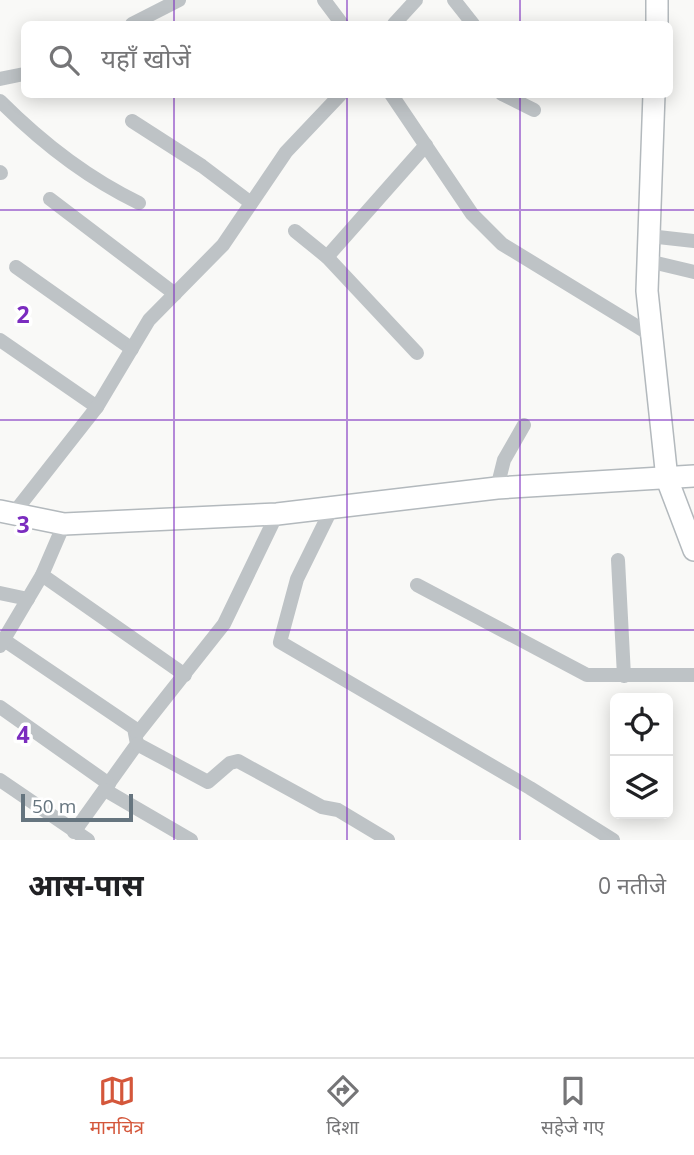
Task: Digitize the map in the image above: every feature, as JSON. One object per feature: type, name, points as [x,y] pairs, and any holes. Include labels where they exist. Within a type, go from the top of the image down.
[{"type":"main road","points":[[657,0],[657,21]]},
{"type":"main road","points":[[654,98],[647,291],[667,479],[694,550]]},
{"type":"main road","points":[[6,512],[64,524],[277,514],[497,488],[694,477]]},
{"type":"street","points":[[138,21],[179,0]]},
{"type":"street","points":[[324,0],[340,21]]},
{"type":"street","points":[[397,21],[416,0]]},
{"type":"street","points":[[454,0],[471,21]]},
{"type":"street","points":[[0,79],[21,75]]},
{"type":"street","points":[[6,512],[97,407],[149,320],[223,245],[286,152],[337,98]]},
{"type":"street","points":[[394,98],[472,214],[502,244],[651,335]]},
{"type":"street","points":[[510,98],[534,110]]},
{"type":"street","points":[[0,101],[42,141],[114,191],[139,203]]},
{"type":"street","points":[[132,121],[202,166],[251,203]]},
{"type":"street","points":[[327,257],[426,145]]},
{"type":"street","points":[[50,199],[175,294]]},
{"type":"street","points":[[295,231],[327,257],[417,353]]},
{"type":"street","points":[[649,236],[694,241]]},
{"type":"street","points":[[648,261],[694,272]]},
{"type":"street","points":[[16,267],[132,349]]},
{"type":"street","points":[[0,340],[97,407]]},
{"type":"street","points":[[497,488],[504,460],[524,425]]},
{"type":"street","points":[[332,508],[297,579],[279,642],[530,788],[613,840]]},
{"type":"street","points":[[74,832],[137,739],[224,624],[277,514]]},
{"type":"street","points":[[64,524],[42,575],[2,643],[134,728],[137,739],[208,782],[230,763],[237,761],[322,807],[338,810],[388,840]]},
{"type":"street","points":[[618,560],[624,676]]},
{"type":"street","points":[[42,575],[185,675]]},
{"type":"street","points":[[417,585],[575,670],[601,676],[694,675]]},
{"type":"street","points":[[0,593],[28,599]]},
{"type":"street","points":[[0,707],[107,787],[191,840]]},
{"type":"street","points":[[0,780],[88,840]]}]
